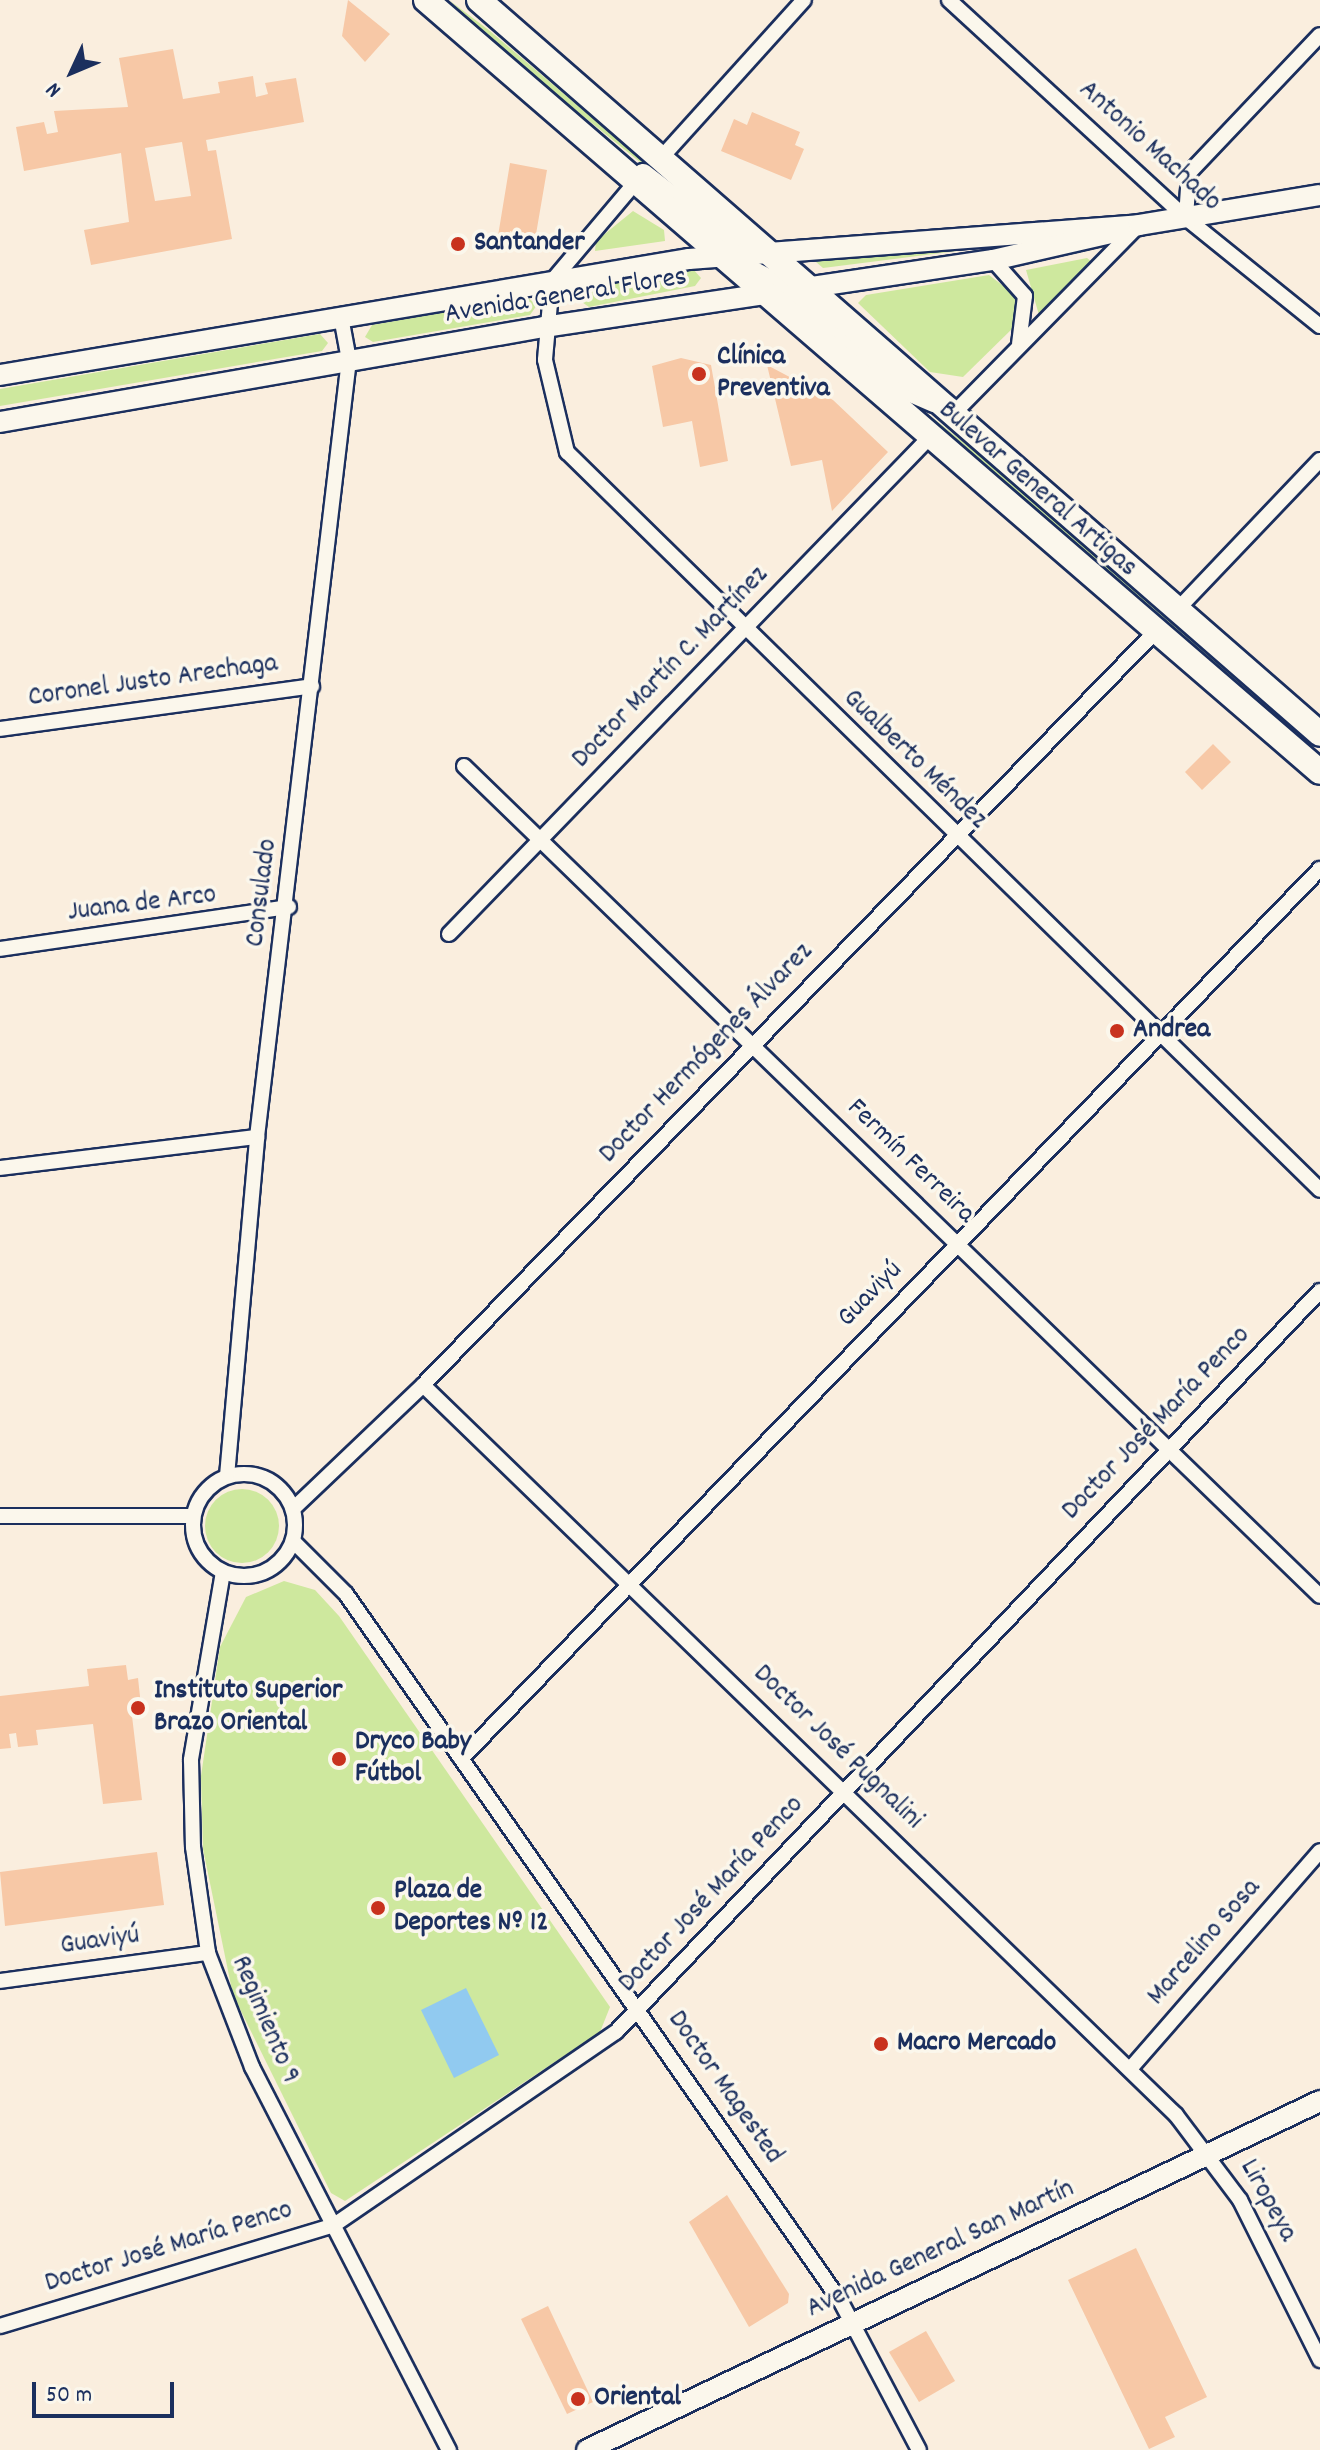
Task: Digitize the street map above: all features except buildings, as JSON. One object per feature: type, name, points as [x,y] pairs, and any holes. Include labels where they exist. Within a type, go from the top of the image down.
[{"type":"main road","name":"Bulevar General Artigas","points":[[426,0],[714,255],[1320,772]]},
{"type":"main road","name":"Bulevar General Artigas","points":[[479,0],[769,250],[802,290]]},
{"type":"main road","name":"Bulevar General Artigas","points":[[606,160],[653,180],[744,252],[802,290],[956,411],[1177,610],[1318,731]]},
{"type":"main road","name":"Avenida General Flores","points":[[0,375],[714,255],[1139,225],[1320,195]]},
{"type":"main road","name":"Avenida General Flores","points":[[0,422],[544,327],[993,260],[1139,225]]},
{"type":"main road","name":"Bulevar General Artigas","points":[[714,255],[802,290]]},
{"type":"main road","name":"Avenida General San Martín","points":[[593,2449],[853,2321],[1320,2101]]},
{"type":"street","points":[[661,158],[804,0]]},
{"type":"street","name":"Antonio Machado","points":[[949,0],[1186,218],[1320,326]]},
{"type":"street","points":[[1186,218],[1189,173],[1320,35]]},
{"type":"street","points":[[544,327],[552,281],[634,184]]},
{"type":"street","points":[[956,411],[1139,225]]},
{"type":"street","points":[[993,260],[1025,296],[1018,348]]},
{"type":"street","name":"Consulado","points":[[227,1476],[257,1137],[289,907],[349,360],[341,317]]},
{"type":"street","name":"Gualberto Méndez","points":[[544,327],[567,452],[954,836],[1320,1190]]},
{"type":"street","name":"Doctor Martín C. Martínez","points":[[449,934],[930,437]]},
{"type":"street","points":[[1177,610],[1320,460]]},
{"type":"street","name":"Doctor Hermógenes Álvarez","points":[[293,1509],[423,1385],[1156,631]]},
{"type":"street","name":"Coronel Justo Arechaga","points":[[0,729],[312,686]]},
{"type":"street","name":"Fermín Ferreira","points":[[464,766],[1320,1596]]},
{"type":"street","name":"Guaviyú","points":[[461,1759],[1320,869]]},
{"type":"street","name":"Juana de Arco","points":[[0,949],[289,907]]},
{"type":"street","points":[[0,1168],[257,1137]]},
{"type":"street","name":"Doctor José María Penco","points":[[0,2326],[334,2225],[639,2011],[1320,1291]]},
{"type":"street","name":"Doctor José Pugnalini","points":[[423,1385],[1130,2069],[1210,2154]]},
{"type":"street","points":[[227,1476],[272,1482],[293,1509],[293,1541],[270,1569],[247,1576],[223,1572],[196,1544],[193,1516],[207,1488],[227,1476]]},
{"type":"street","points":[[0,1516],[193,1516]]},
{"type":"street","name":"Doctor Magested","points":[[293,1541],[327,1569],[853,2321],[919,2450]]},
{"type":"street","name":"Regimiento 9","points":[[223,1572],[191,1760],[193,1847],[208,1953],[252,2067],[449,2450]]},
{"type":"street","name":"Marcelino Sosa","points":[[1130,2069],[1320,1851]]},
{"type":"street","name":"Guaviyú","points":[[0,1981],[208,1953]]},
{"type":"street","name":"Liropeya","points":[[1210,2154],[1320,2360]]},
{"type":"green space","points":[[449,0],[490,31],[718,225],[511,58]]},
{"type":"green space","points":[[633,211],[664,230],[665,241],[595,251],[596,241]]},
{"type":"green space","points":[[1028,242],[823,268],[816,262],[838,256]]},
{"type":"green space","points":[[1087,258],[1092,262],[1039,315],[1026,270]]},
{"type":"green space","points":[[693,269],[701,278],[695,286],[589,307],[579,300],[584,289]]},
{"type":"green space","points":[[989,275],[1019,298],[1016,325],[963,377],[930,372],[858,303],[866,295]]},
{"type":"green space","points":[[528,298],[537,305],[530,315],[373,342],[365,337],[372,325]]},
{"type":"green space","points":[[800,312],[1027,493],[1320,755],[1150,606]]},
{"type":"green space","points":[[320,334],[328,343],[322,351],[0,406],[0,389]]},
{"type":"green space","points":[[235,1489],[249,1489],[263,1495],[273,1505],[279,1526],[277,1540],[263,1557],[249,1563],[235,1563],[221,1557],[211,1547],[205,1533],[205,1519],[211,1505],[221,1495]]},
{"type":"green space","name":"Plaza de Deportes Nº 12","points":[[284,1581],[315,1590],[339,1616],[610,2007],[600,2032],[345,2201],[331,2193],[233,1995],[203,1849],[201,1776],[220,1647],[246,1597]]},
{"type":"water","points":[[466,1988],[499,2055],[454,2078],[421,2010]]},
{"type":"place","name":"Santander","points":[[458,244]]},
{"type":"place","name":"Clínica Preventiva","points":[[699,374]]},
{"type":"place","name":"Andrea","points":[[1117,1031]]},
{"type":"place","name":"Instituto Superior Brazo Oriental","points":[[138,1708]]},
{"type":"place","name":"Dryco Baby Fútbol","points":[[339,1759]]},
{"type":"place","name":"Plaza de Deportes Nº 12","points":[[378,1908]]},
{"type":"place","name":"Macro Mercado","points":[[881,2044]]},
{"type":"place","name":"Oriental","points":[[578,2399]]}]
